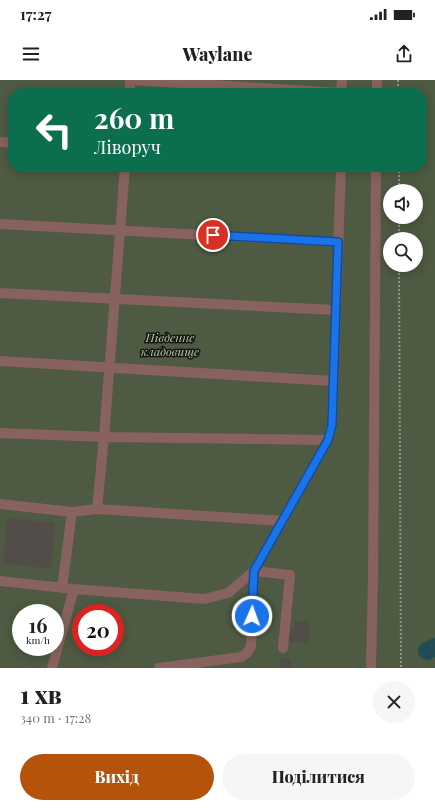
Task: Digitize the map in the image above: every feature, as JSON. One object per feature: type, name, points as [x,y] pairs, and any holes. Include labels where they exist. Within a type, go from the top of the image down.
[{"type":"street","points":[[131,80],[260,88]]},
{"type":"street","points":[[97,509],[125,172]]},
{"type":"street","points":[[0,581],[62,588],[204,599],[228,593],[254,571],[328,440],[332,425],[341,172]]},
{"type":"street","points":[[371,668],[376,172]]},
{"type":"street","points":[[0,224],[338,242]]},
{"type":"street","points":[[0,293],[335,310]]},
{"type":"street","points":[[0,361],[333,382]]},
{"type":"street","points":[[0,433],[104,437],[328,440]]},
{"type":"street","points":[[0,504],[72,512],[97,509],[283,521]]},
{"type":"street","points":[[62,588],[72,512]]},
{"type":"street","points":[[254,571],[290,575],[283,648]]},
{"type":"street","points":[[159,668],[241,657],[247,653],[250,646],[254,571]]},
{"type":"street","points":[[52,668],[74,589]]},
{"type":"path","points":[[399,172],[399,184]]},
{"type":"path","points":[[399,272],[401,668]]},
{"type":"green space","name":"Південне кладовище","points":[[0,80],[435,80],[435,668],[0,668]]},
{"type":"building","points":[[7,518],[55,523],[51,569],[3,563]]},
{"type":"building","points":[[294,621],[309,621],[309,642],[289,643],[289,629],[295,629]]},
{"type":"building","points":[[281,659],[291,659],[291,668],[281,668]]},
{"type":"waterway","points":[[427,651],[435,647]]},
{"type":"route","points":[[213,235],[338,242],[332,425],[328,440],[254,571],[252,616]]}]
